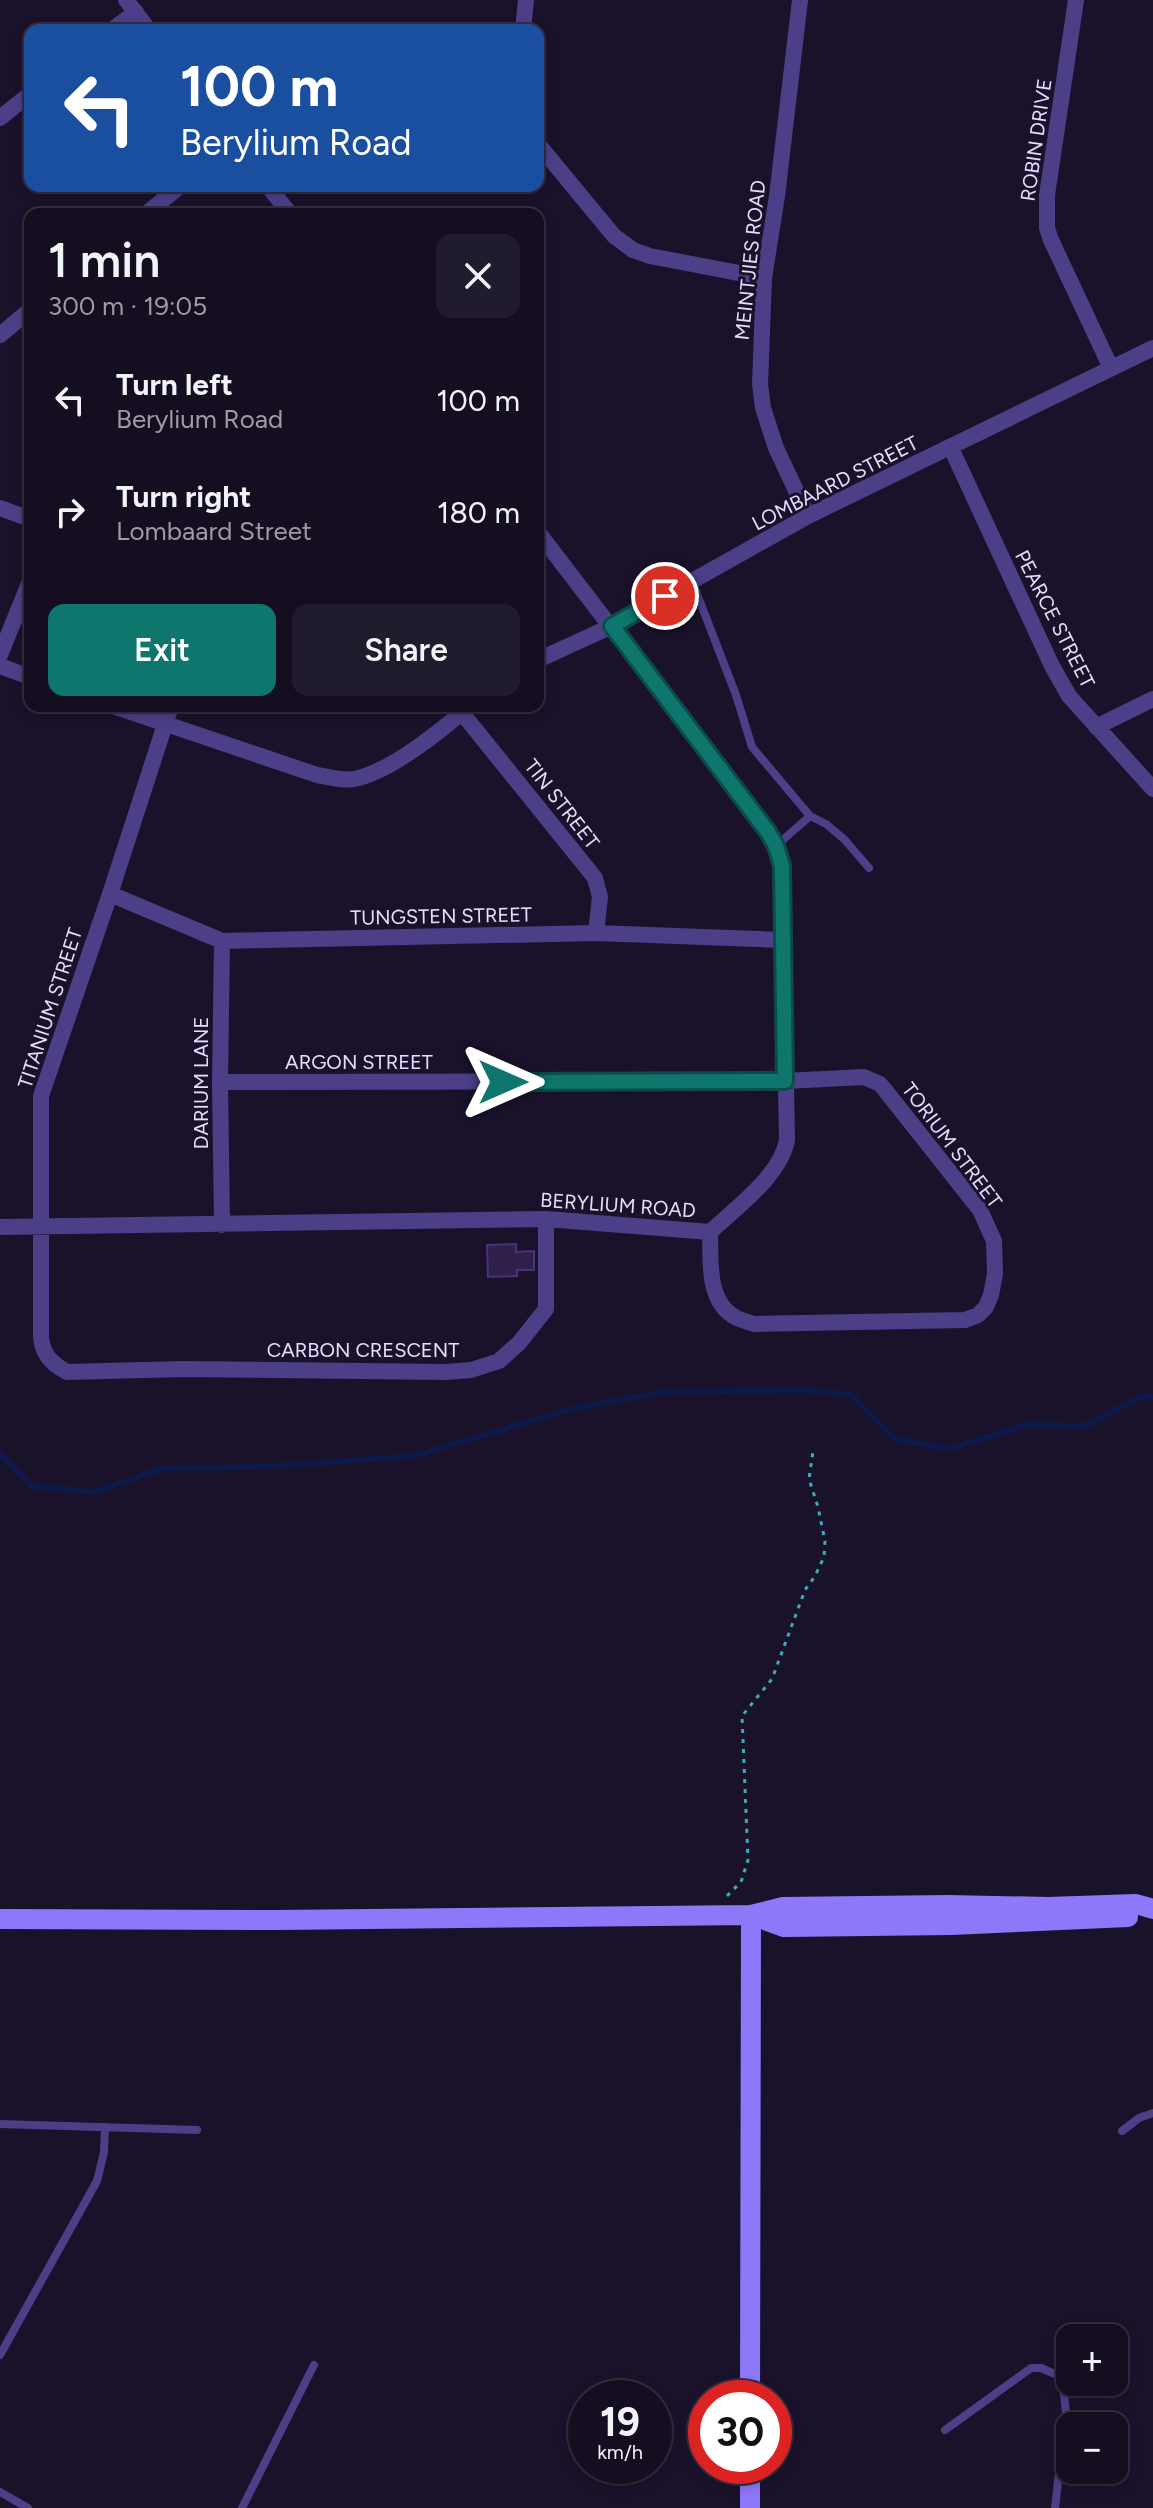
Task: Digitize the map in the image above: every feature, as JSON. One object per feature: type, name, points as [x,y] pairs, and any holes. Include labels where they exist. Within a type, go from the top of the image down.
[{"type":"street","points":[[524,24],[526,0]]},
{"type":"street","name":"MEINTJIES ROAD","points":[[800,0],[764,278],[760,358],[763,408],[776,448],[808,516]]},
{"type":"street","name":"ROBIN DRIVE","points":[[1076,0],[1047,195],[1047,228],[1111,368]]},
{"type":"street","points":[[117,24],[131,6],[144,24]]},
{"type":"street","points":[[0,118],[24,99]]},
{"type":"street","points":[[544,151],[614,236],[633,250],[764,278]]},
{"type":"street","points":[[153,208],[173,192]]},
{"type":"street","points":[[273,192],[285,208]]},
{"type":"street","points":[[0,335],[24,315]]},
{"type":"street","name":"LOMBAARD STREET","points":[[544,657],[612,626],[808,516],[1153,348]]},
{"type":"street","name":"PEARCE STREET","points":[[951,448],[1052,666],[1069,696],[1153,789]]},
{"type":"street","points":[[0,508],[24,517]]},
{"type":"street","name":"BERYLIUM ROAD","points":[[0,1227],[546,1219],[710,1232],[765,1180],[784,1155],[787,1140],[782,866],[776,846],[544,540]]},
{"type":"street","points":[[0,655],[24,596]]},
{"type":"street","points":[[0,666],[24,675]]},
{"type":"street","points":[[1096,727],[1153,699]]},
{"type":"street","points":[[130,712],[317,775],[352,779],[383,769],[400,759],[462,712]]},
{"type":"street","name":"TITANIUM STREET","points":[[67,1372],[50,1360],[42,1346],[41,1096],[168,712]]},
{"type":"street","name":"TIN STREET","points":[[468,712],[595,878],[600,897],[596,933]]},
{"type":"street","name":"TUNGSTEN STREET","points":[[110,894],[222,941],[596,933],[783,940]]},
{"type":"street","name":"DARIUM LANE","points":[[222,941],[222,1225]]},
{"type":"street","name":"TORIUM STREET","points":[[710,1232],[711,1280],[722,1306],[733,1317],[754,1324],[965,1320],[978,1315],[986,1307],[991,1295],[996,1257],[988,1224],[880,1084],[864,1077],[785,1081]]},
{"type":"street","name":"ARGON STREET","points":[[220,1082],[785,1081]]},
{"type":"street","name":"CARBON CRESCENT","points":[[67,1372],[183,1369],[471,1370],[499,1361],[519,1343],[546,1309],[546,1219]]},
{"type":"street","points":[[0,1919],[277,1920],[751,1915],[784,1927],[1050,1922],[1130,1917],[1153,1911]]},
{"type":"street","points":[[750,2380],[751,1915]]},
{"type":"street","points":[[750,2484],[750,2508]]},
{"type":"lane","points":[[692,581],[736,695],[752,747],[810,816],[844,839],[869,868]]},
{"type":"lane","points":[[776,846],[810,816]]},
{"type":"lane","points":[[1122,2131],[1139,2118],[1153,2113]]},
{"type":"lane","points":[[0,2124],[197,2130]]},
{"type":"lane","points":[[0,2355],[97,2181],[104,2152],[105,2127]]},
{"type":"lane","points":[[242,2508],[314,2365]]},
{"type":"lane","points":[[945,2430],[1031,2368],[1041,2368],[1057,2375],[1066,2412],[1055,2508]]},
{"type":"lane","points":[[0,2492],[28,2508]]},
{"type":"path","points":[[707,1915],[741,1882],[746,1873],[747,1815],[742,1716],[772,1679],[805,1590],[824,1557],[823,1530],[809,1479],[813,1451]]},
{"type":"building","points":[[516,1244],[516,1252],[534,1251],[534,1270],[517,1270],[517,1276],[488,1277],[487,1245]]},
{"type":"waterway","points":[[0,1454],[32,1486],[94,1492],[164,1468],[262,1467],[414,1456],[571,1409],[662,1392],[807,1390],[852,1395],[894,1439],[949,1449],[1026,1425],[1085,1426],[1142,1396],[1153,1397]]},
{"type":"route","points":[[503,1082],[785,1081],[782,866],[776,846],[612,626],[665,596]]}]
